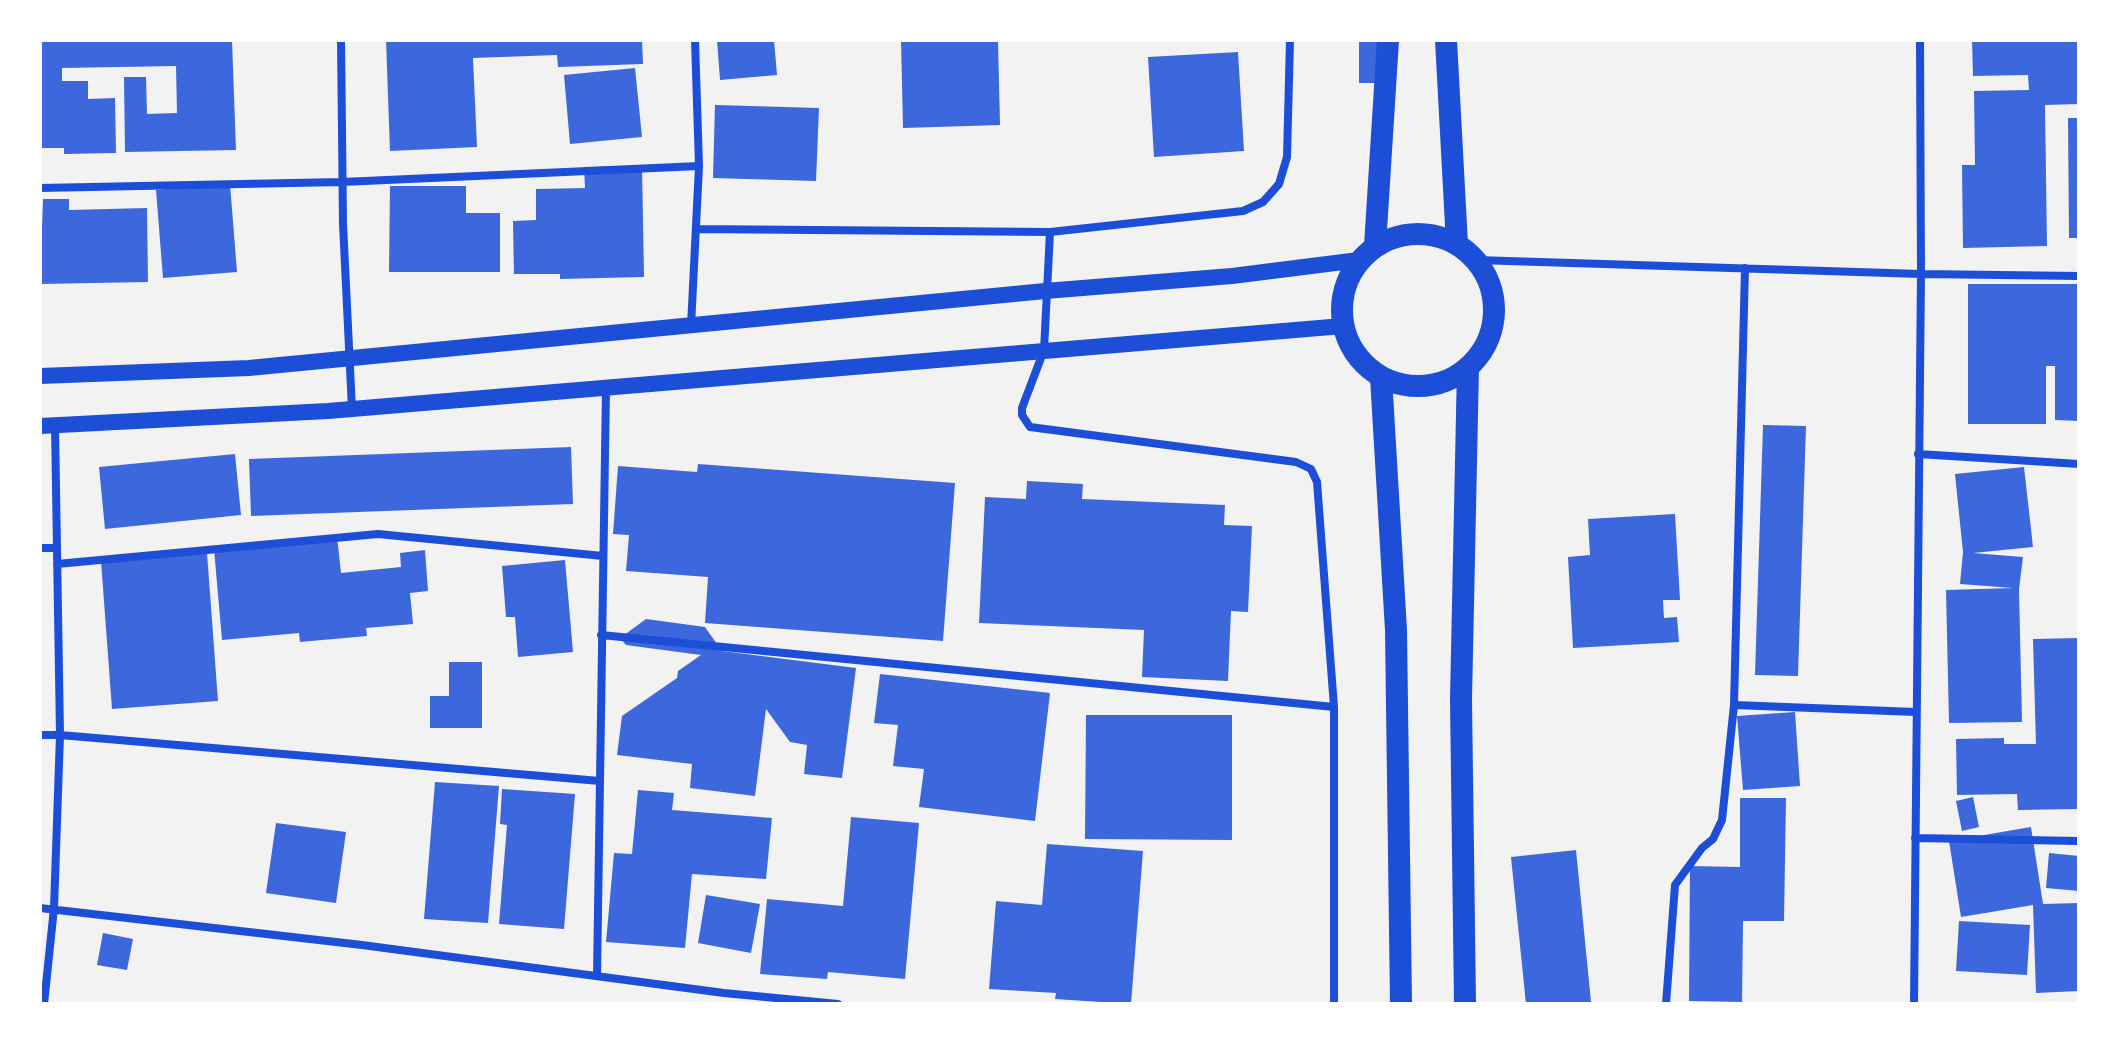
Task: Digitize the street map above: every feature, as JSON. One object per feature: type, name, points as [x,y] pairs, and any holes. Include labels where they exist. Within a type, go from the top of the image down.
[{"type":"highway","points":[[1367,253],[1388,40]]},
{"type":"highway","points":[[1446,40],[1457,244]]},
{"type":"highway","points":[[1430,234],[1457,244],[1476,260],[1489,280],[1494,303],[1492,327],[1483,349],[1468,367],[1441,382],[1411,386],[1381,377],[1356,356],[1343,326],[1341,303],[1347,280],[1367,253],[1401,235],[1430,234]]},
{"type":"highway","points":[[1465,1004],[1461,699],[1468,367]]},
{"type":"highway","points":[[1381,377],[1396,630],[1401,1004]]},
{"type":"main road","points":[[40,376],[249,368],[351,359],[1045,291],[1232,276],[1367,253]]},
{"type":"main road","points":[[48,426],[352,409],[1343,326]]},
{"type":"street","points":[[341,40],[342,182],[352,409]]},
{"type":"street","points":[[691,326],[699,166],[695,40]]},
{"type":"street","points":[[696,229],[1050,232],[1243,211],[1263,202],[1279,184],[1287,157],[1290,40]]},
{"type":"street","points":[[1914,1004],[1921,274],[1920,40]]},
{"type":"street","points":[[40,188],[342,182],[699,166]]},
{"type":"street","points":[[1050,232],[1044,350],[1022,408],[1022,415],[1030,427],[1296,462],[1311,469],[1317,482],[1334,707],[1334,1004]]},
{"type":"street","points":[[1476,260],[2079,276]]},
{"type":"street","points":[[1666,1004],[1675,885],[1702,848],[1713,839],[1722,820],[1734,705],[1745,268]]},
{"type":"street","points":[[597,976],[606,388]]},
{"type":"street","points":[[44,1004],[54,908],[60,735],[57,548],[48,426]]},
{"type":"street","points":[[1918,454],[2079,464]]},
{"type":"street","points":[[57,564],[378,534],[603,556]]},
{"type":"street","points":[[40,548],[57,548]]},
{"type":"street","points":[[601,635],[1334,707]]},
{"type":"street","points":[[1734,705],[1916,712]]},
{"type":"street","points":[[40,735],[600,781]]},
{"type":"street","points":[[1915,838],[2079,841]]},
{"type":"street","points":[[40,908],[724,993],[838,1004]]},
{"type":"building","points":[[40,40],[232,40],[236,150],[125,152],[124,77],[146,77],[147,114],[177,113],[176,66],[62,68],[62,81],[88,81],[88,99],[115,98],[116,153],[64,154],[64,148],[40,148]]},
{"type":"building","points":[[386,40],[642,40],[643,64],[558,67],[557,55],[473,58],[477,147],[390,151]]},
{"type":"building","points":[[717,40],[774,40],[777,75],[720,80]]},
{"type":"building","points":[[901,40],[998,40],[1000,125],[903,128]]},
{"type":"building","points":[[1359,40],[1382,40],[1381,83],[1359,83]]},
{"type":"building","points":[[1972,40],[2079,40],[2079,104],[2045,105],[2047,246],[1963,248],[1962,165],[1975,165],[1974,91],[2029,90],[2028,75],[1973,76]]},
{"type":"building","points":[[1238,52],[1244,151],[1154,157],[1148,57]]},
{"type":"building","points":[[635,68],[642,137],[570,144],[564,75]]},
{"type":"building","points":[[715,105],[819,108],[816,181],[713,178]]},
{"type":"building","points":[[2068,118],[2079,118],[2079,238],[2069,238]]},
{"type":"building","points":[[642,166],[644,277],[560,279],[560,274],[514,274],[513,221],[536,220],[536,189],[585,188],[584,167]]},
{"type":"building","points":[[230,184],[237,272],[163,278],[156,190]]},
{"type":"building","points":[[390,186],[466,186],[466,213],[500,213],[500,272],[389,272]]},
{"type":"building","points":[[43,199],[69,199],[69,210],[147,208],[148,282],[40,284]]},
{"type":"building","points":[[1968,284],[2079,284],[2079,421],[2055,420],[2055,366],[2046,366],[2046,424],[1968,424]]},
{"type":"building","points":[[1763,425],[1806,426],[1798,676],[1755,675]]},
{"type":"building","points":[[571,447],[573,504],[251,516],[249,459]]},
{"type":"building","points":[[235,454],[241,515],[105,529],[99,467]]},
{"type":"building","points":[[698,464],[955,483],[943,641],[705,623],[708,577],[626,571],[629,535],[613,534],[618,466],[697,472]]},
{"type":"building","points":[[2024,467],[2033,547],[1973,553],[2023,557],[2019,589],[2022,722],[1949,723],[1946,590],[2013,588],[1960,584],[1963,552],[1955,474]]},
{"type":"building","points":[[1027,481],[1083,484],[1082,499],[1225,505],[1224,525],[1252,526],[1248,612],[1231,611],[1228,681],[1142,677],[1144,630],[979,623],[985,497],[1026,499]]},
{"type":"building","points":[[1675,514],[1680,600],[1663,600],[1664,618],[1677,617],[1679,642],[1573,648],[1568,557],[1590,555],[1588,519]]},
{"type":"building","points":[[337,536],[341,573],[401,567],[400,553],[425,550],[428,591],[410,593],[413,624],[366,628],[367,636],[300,642],[299,633],[222,640],[214,549]]},
{"type":"building","points":[[207,553],[218,701],[112,709],[101,561]]},
{"type":"building","points":[[565,560],[573,652],[518,657],[515,617],[506,617],[502,566]]},
{"type":"building","points":[[646,619],[705,627],[722,651],[856,668],[842,778],[804,774],[807,745],[790,742],[766,709],[755,796],[690,788],[692,764],[617,755],[622,716],[677,678],[678,671],[701,655],[626,645],[620,638]]},
{"type":"building","points":[[2079,638],[2079,809],[2018,810],[2017,794],[1957,795],[1956,739],[2004,738],[2004,744],[2036,744],[2033,639]]},
{"type":"building","points":[[449,662],[482,662],[482,728],[430,728],[430,696],[449,696]]},
{"type":"building","points":[[880,674],[1050,693],[1035,821],[919,807],[924,769],[893,766],[898,725],[874,723]]},
{"type":"building","points":[[1795,712],[1800,786],[1743,790],[1737,716]]},
{"type":"building","points":[[1086,715],[1232,715],[1232,840],[1085,839]]},
{"type":"building","points":[[435,782],[499,786],[488,923],[424,919]]},
{"type":"building","points":[[502,789],[575,794],[564,929],[499,924],[507,825],[500,824]]},
{"type":"building","points":[[638,790],[674,793],[672,810],[772,818],[766,879],[692,874],[685,948],[606,942],[614,853],[632,854]]},
{"type":"building","points":[[1973,797],[1979,827],[1962,831],[1956,801]]},
{"type":"building","points":[[1740,798],[1786,798],[1784,921],[1743,921],[1742,1002],[1689,1001],[1690,866],[1740,867]]},
{"type":"building","points":[[851,817],[919,823],[905,979],[828,972],[827,979],[760,974],[767,899],[843,906]]},
{"type":"building","points":[[276,823],[346,832],[336,903],[266,893]]},
{"type":"building","points":[[2031,827],[2043,904],[2079,903],[2079,991],[2036,993],[2033,905],[1961,917],[1949,841]]},
{"type":"building","points":[[1047,844],[1143,851],[1131,1004],[1055,999],[1056,993],[989,989],[996,901],[1042,905]]},
{"type":"building","points":[[1576,850],[1591,1002],[1526,1004],[1511,857]]},
{"type":"building","points":[[2049,853],[2079,856],[2079,891],[2046,888]]},
{"type":"building","points":[[706,895],[760,904],[751,953],[698,943]]},
{"type":"building","points":[[1959,921],[2030,925],[2027,975],[1956,971]]},
{"type":"building","points":[[103,933],[133,939],[127,970],[97,965]]}]
